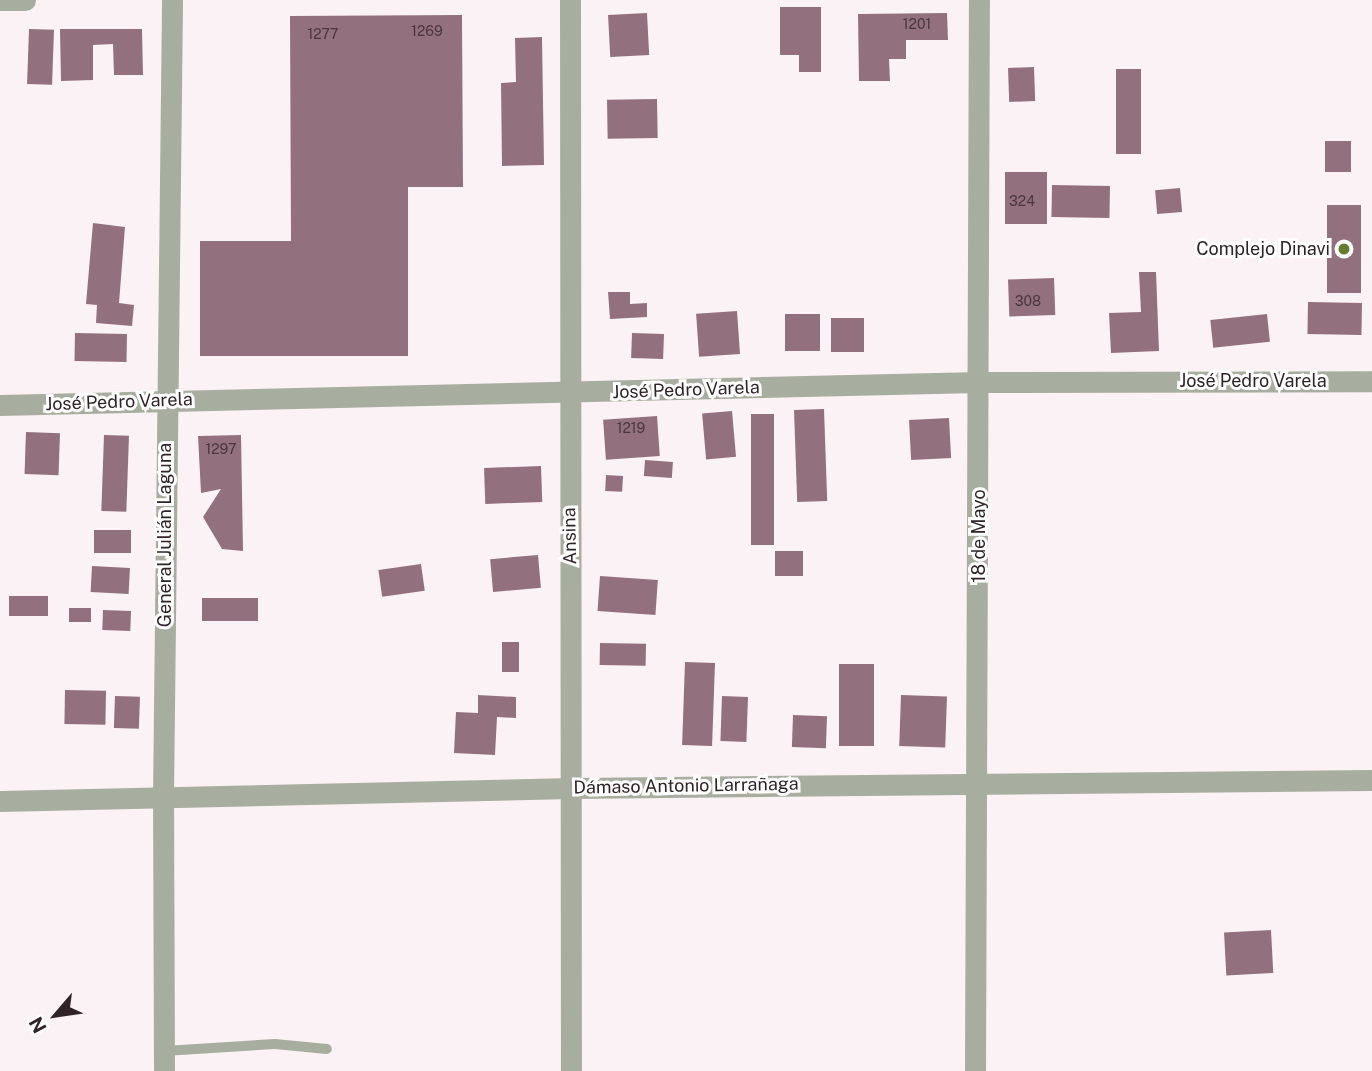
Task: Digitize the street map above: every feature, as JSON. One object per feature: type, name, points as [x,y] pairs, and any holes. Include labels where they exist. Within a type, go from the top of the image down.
[{"type":"street","points":[[0,0],[25,0]]},
{"type":"street","name":"General Julián Laguna","points":[[164,1061],[163,797],[172,0]]},
{"type":"street","name":"Ansina","points":[[570,0],[568,393],[572,788],[571,1071]]},
{"type":"street","name":"18 de Mayo","points":[[975,1071],[979,0]]},
{"type":"street","name":"José Pedro Varela","points":[[0,405],[979,382],[1372,381]]},
{"type":"street","name":"Dámaso Antonio Larrañaga","points":[[0,801],[572,788],[1372,780]]},
{"type":"lane","points":[[164,1061],[275,1044],[327,1049]]},
{"type":"building","points":[[780,7],[821,7],[821,72],[799,72],[799,55],[780,55]]},
{"type":"building","points":[[647,13],[649,55],[610,57],[608,15]]},
{"type":"building","points":[[947,13],[948,40],[906,40],[906,59],[889,59],[890,81],[859,81],[858,14]]},
{"type":"building","points":[[462,15],[463,187],[408,187],[408,356],[200,356],[200,241],[291,241],[290,16]]},
{"type":"building","points":[[29,29],[54,30],[52,85],[27,84]]},
{"type":"building","points":[[60,29],[142,29],[143,75],[114,75],[113,44],[93,45],[93,80],[61,81]]},
{"type":"building","points":[[542,37],[544,165],[502,166],[501,83],[516,82],[515,38]]},
{"type":"building","points":[[1034,67],[1035,101],[1009,102],[1008,68]]},
{"type":"building","points":[[1116,69],[1141,69],[1141,154],[1116,154]]},
{"type":"building","points":[[657,99],[658,138],[608,139],[607,100]]},
{"type":"building","points":[[1325,141],[1351,141],[1351,172],[1325,172]]},
{"type":"building","points":[[1005,172],[1047,172],[1047,224],[1005,224]]},
{"type":"building","points":[[1052,185],[1110,186],[1109,218],[1051,217]]},
{"type":"building","points":[[1180,188],[1182,212],[1157,214],[1155,190]]},
{"type":"building","name":"Complejo Dinavi","points":[[1327,205],[1361,205],[1361,293],[1327,293]]},
{"type":"building","points":[[93,223],[125,227],[119,303],[134,305],[132,326],[96,323],[97,305],[86,304]]},
{"type":"building","points":[[1139,272],[1156,272],[1159,351],[1111,353],[1109,313],[1141,312]]},
{"type":"building","points":[[1054,278],[1055,315],[1009,317],[1008,280]]},
{"type":"building","points":[[608,292],[630,292],[630,304],[647,303],[647,317],[610,319]]},
{"type":"building","name":"Complejo Dinavi","points":[[1308,302],[1362,303],[1361,335],[1307,334]]},
{"type":"building","points":[[737,311],[740,354],[699,357],[696,314]]},
{"type":"building","points":[[785,314],[820,314],[820,351],[785,351]]},
{"type":"building","points":[[1267,314],[1270,342],[1213,348],[1210,320]]},
{"type":"building","points":[[831,318],[864,318],[864,352],[831,352]]},
{"type":"building","points":[[75,333],[127,334],[127,362],[75,361]]},
{"type":"building","points":[[632,333],[664,334],[663,359],[631,358]]},
{"type":"building","points":[[824,409],[827,501],[797,502],[794,410]]},
{"type":"building","points":[[732,411],[736,457],[706,459],[702,414]]},
{"type":"building","points":[[751,414],[774,414],[774,545],[751,545]]},
{"type":"building","points":[[657,416],[660,456],[606,460],[603,420]]},
{"type":"building","points":[[949,418],[951,458],[911,460],[909,420]]},
{"type":"building","points":[[26,432],[60,433],[59,475],[25,474]]},
{"type":"building","points":[[104,435],[129,436],[126,512],[101,511]]},
{"type":"building","points":[[241,435],[243,551],[222,549],[203,517],[221,489],[201,493],[198,436]]},
{"type":"building","points":[[645,460],[673,462],[672,478],[644,476]]},
{"type":"building","points":[[541,466],[542,502],[485,504],[484,468]]},
{"type":"building","points":[[606,475],[623,476],[622,492],[605,491]]},
{"type":"building","points":[[94,530],[131,530],[131,553],[94,553]]},
{"type":"building","points":[[775,551],[803,551],[803,576],[775,576]]},
{"type":"building","points":[[538,555],[541,588],[493,592],[490,559]]},
{"type":"building","points":[[421,564],[425,591],[382,597],[378,570]]},
{"type":"building","points":[[92,566],[130,568],[129,594],[91,592]]},
{"type":"building","points":[[600,576],[658,580],[655,615],[598,611]]},
{"type":"building","points":[[9,596],[48,596],[48,616],[9,616]]},
{"type":"building","points":[[202,598],[258,598],[258,621],[202,621]]},
{"type":"building","points":[[69,608],[91,608],[91,622],[69,622]]},
{"type":"building","points":[[103,610],[131,611],[130,631],[102,630]]},
{"type":"building","points":[[502,642],[519,642],[519,672],[502,672]]},
{"type":"building","points":[[600,643],[646,644],[646,666],[600,665]]},
{"type":"building","points":[[685,662],[715,663],[712,746],[682,745]]},
{"type":"building","points":[[839,664],[874,664],[874,746],[839,746]]},
{"type":"building","points":[[65,690],[106,691],[105,725],[64,724]]},
{"type":"building","points":[[478,695],[516,697],[516,718],[497,717],[495,755],[454,753],[456,712],[478,713]]},
{"type":"building","points":[[901,695],[947,697],[945,748],[899,746]]},
{"type":"building","points":[[115,696],[140,697],[139,729],[114,728]]},
{"type":"building","points":[[722,696],[748,697],[746,742],[720,741]]},
{"type":"building","points":[[793,715],[827,716],[826,748],[792,747]]},
{"type":"building","points":[[1271,930],[1273,973],[1226,975],[1224,932]]},
{"type":"place","name":"Complejo Dinavi","points":[[1344,249]]}]
